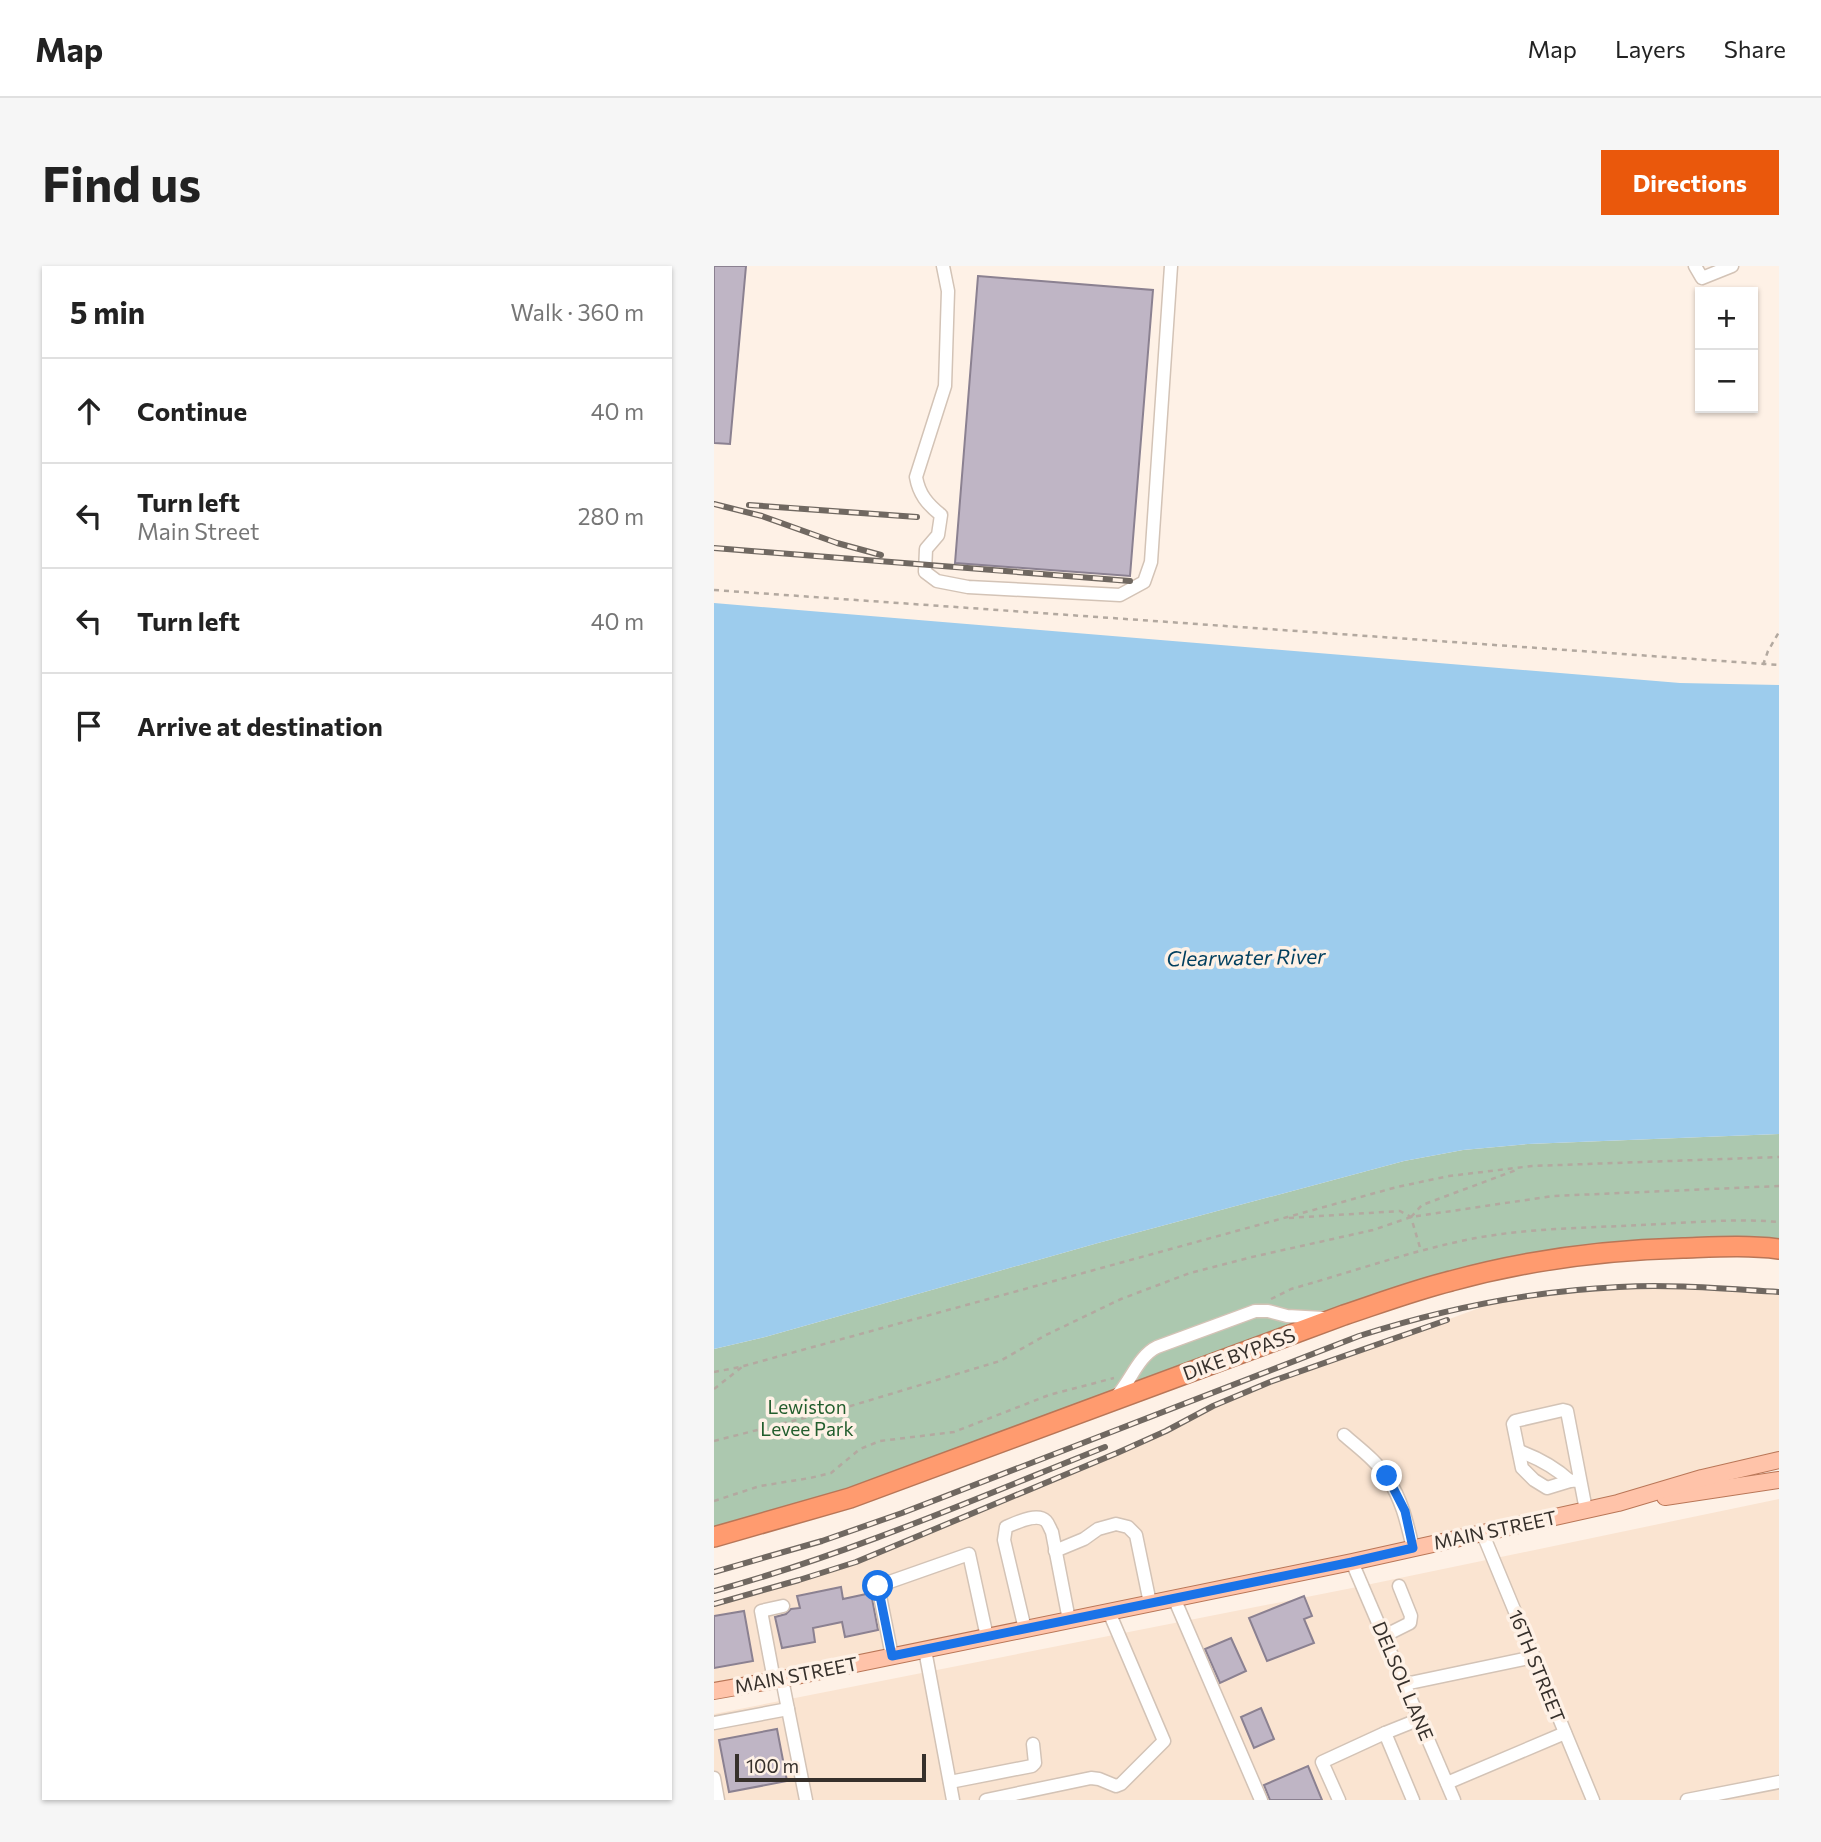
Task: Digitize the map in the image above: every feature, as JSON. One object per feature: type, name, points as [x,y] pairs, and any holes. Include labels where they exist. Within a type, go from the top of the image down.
[{"type":"highway","name":"DIKE BYPASS","points":[[714,1537],[850,1498],[1345,1315],[1455,1280],[1565,1257],[1644,1249],[1735,1246],[1779,1249]]},
{"type":"main road","name":"MAIN STREET","points":[[714,1691],[1352,1562],[1618,1503],[1702,1478],[1779,1460]]},
{"type":"main road","name":"MAIN STREET","points":[[1618,1503],[1779,1480]]},
{"type":"street","points":[[943,266],[948,292],[944,386],[916,477],[919,491],[941,515],[938,535],[926,549],[925,572],[937,581],[968,587],[1119,595],[1144,582],[1151,562],[1171,266]]},
{"type":"street","points":[[1695,266],[1702,278],[1732,266]]},
{"type":"street","points":[[1110,1402],[1152,1350],[1248,1312],[1261,1311],[1310,1318],[1345,1315]]},
{"type":"street","points":[[1575,1480],[1547,1488],[1534,1480],[1522,1468],[1515,1441],[1515,1421],[1567,1411],[1575,1480],[1587,1510]]},
{"type":"street","points":[[1344,1435],[1387,1476],[1405,1511],[1413,1548]]},
{"type":"street","points":[[1519,1451],[1532,1455],[1575,1480]]},
{"type":"street","points":[[1025,1629],[1004,1540],[1006,1527],[1020,1521],[1038,1518],[1046,1521],[1052,1532],[1069,1620]]},
{"type":"street","points":[[1055,1551],[1116,1524],[1128,1527],[1136,1535],[1150,1603]]},
{"type":"street","name":"16TH STREET","points":[[1482,1532],[1593,1800]]},
{"type":"street","points":[[892,1656],[878,1586],[969,1554],[987,1637]]},
{"type":"street","name":"DELSOL LANE","points":[[1352,1562],[1454,1800]]},
{"type":"street","points":[[1384,1636],[1410,1623],[1411,1616],[1399,1586]]},
{"type":"street","points":[[1174,1598],[1261,1800]]},
{"type":"street","points":[[783,1606],[761,1611],[788,1709],[806,1800]]},
{"type":"street","points":[[986,1800],[1091,1778],[1116,1786],[1164,1741],[1109,1612]]},
{"type":"street","points":[[925,1650],[953,1800]]},
{"type":"street","points":[[1405,1684],[1534,1657]]},
{"type":"street","points":[[714,1723],[788,1709]]},
{"type":"street","points":[[1339,1800],[1322,1762],[1419,1719]]},
{"type":"street","points":[[1385,1734],[1413,1800]]},
{"type":"street","points":[[1447,1783],[1565,1734]]},
{"type":"street","points":[[950,1782],[1031,1766],[1035,1763],[1033,1744]]},
{"type":"street","points":[[714,1779],[718,1800]]},
{"type":"street","points":[[1687,1800],[1719,1797],[1779,1782]]},
{"type":"path","points":[[714,590],[1779,665]]},
{"type":"path","points":[[1763,665],[1779,632]]},
{"type":"path","points":[[714,1373],[1396,1186],[1523,1167],[1779,1157]]},
{"type":"path","points":[[1411,1217],[1422,1205],[1523,1167]]},
{"type":"path","points":[[714,1441],[844,1408],[1000,1361],[1046,1335],[1121,1299],[1190,1273],[1373,1230],[1411,1217],[1553,1196],[1779,1186]]},
{"type":"path","points":[[1282,1218],[1400,1211],[1411,1217],[1421,1251]]},
{"type":"path","points":[[1261,1311],[1267,1302],[1291,1289],[1476,1238],[1525,1231],[1754,1220],[1779,1222]]},
{"type":"path","points":[[714,1389],[743,1366]]},
{"type":"path","points":[[714,1501],[760,1486],[831,1473],[860,1449],[880,1441],[954,1432],[1049,1395],[1134,1373]]},
{"type":"shaded area","points":[[1652,1286],[1779,1292],[1779,1460],[1618,1503],[714,1690],[714,1603],[856,1562],[1117,1453],[1213,1406],[1501,1300],[1589,1289]]},
{"type":"shaded area","points":[[1779,1499],[1779,1800],[714,1800],[714,1714],[1347,1589]]},
{"type":"green space","name":"Lewiston Levee Park","points":[[1779,1134],[1779,1249],[1503,1269],[714,1537],[714,1349],[1404,1161],[1463,1150],[1528,1144]]},
{"type":"water","name":"Clearwater River","points":[[714,603],[1680,683],[1779,685],[1779,1134],[1528,1144],[1463,1150],[1404,1161],[714,1349]]},
{"type":"building","points":[[714,266],[746,266],[730,444],[714,443]]},
{"type":"building","points":[[978,276],[1153,290],[1130,576],[955,563]]},
{"type":"building","points":[[841,1587],[843,1599],[871,1593],[878,1630],[845,1637],[842,1622],[813,1628],[815,1642],[782,1648],[775,1617],[786,1614],[791,1609],[800,1608],[797,1596]]},
{"type":"building","points":[[1304,1596],[1312,1616],[1304,1619],[1314,1643],[1267,1661],[1249,1618]]},
{"type":"building","points":[[744,1611],[753,1661],[714,1668],[714,1616]]},
{"type":"building","points":[[1231,1638],[1246,1671],[1220,1683],[1205,1649]]},
{"type":"building","points":[[1261,1708],[1274,1739],[1254,1748],[1241,1717]]},
{"type":"building","points":[[777,1729],[787,1781],[729,1792],[719,1740]]},
{"type":"building","points":[[1308,1766],[1322,1800],[1270,1800],[1264,1785]]},
{"type":"railway","points":[[714,504],[762,516],[837,543],[881,555]]},
{"type":"railway","points":[[749,505],[917,517]]},
{"type":"railway","points":[[714,548],[1130,581]]},
{"type":"railway","points":[[714,1572],[822,1541],[902,1513],[1359,1336],[1423,1318],[1520,1297],[1586,1289],[1659,1286],[1779,1292]]},
{"type":"railway","points":[[714,1604],[856,1562],[1117,1453],[1213,1406],[1270,1382],[1447,1320]]},
{"type":"railway","points":[[714,1591],[863,1543],[1105,1447]]},
{"type":"route","points":[[878,1586],[892,1656],[1352,1562],[1413,1548],[1405,1511],[1387,1476]]}]
